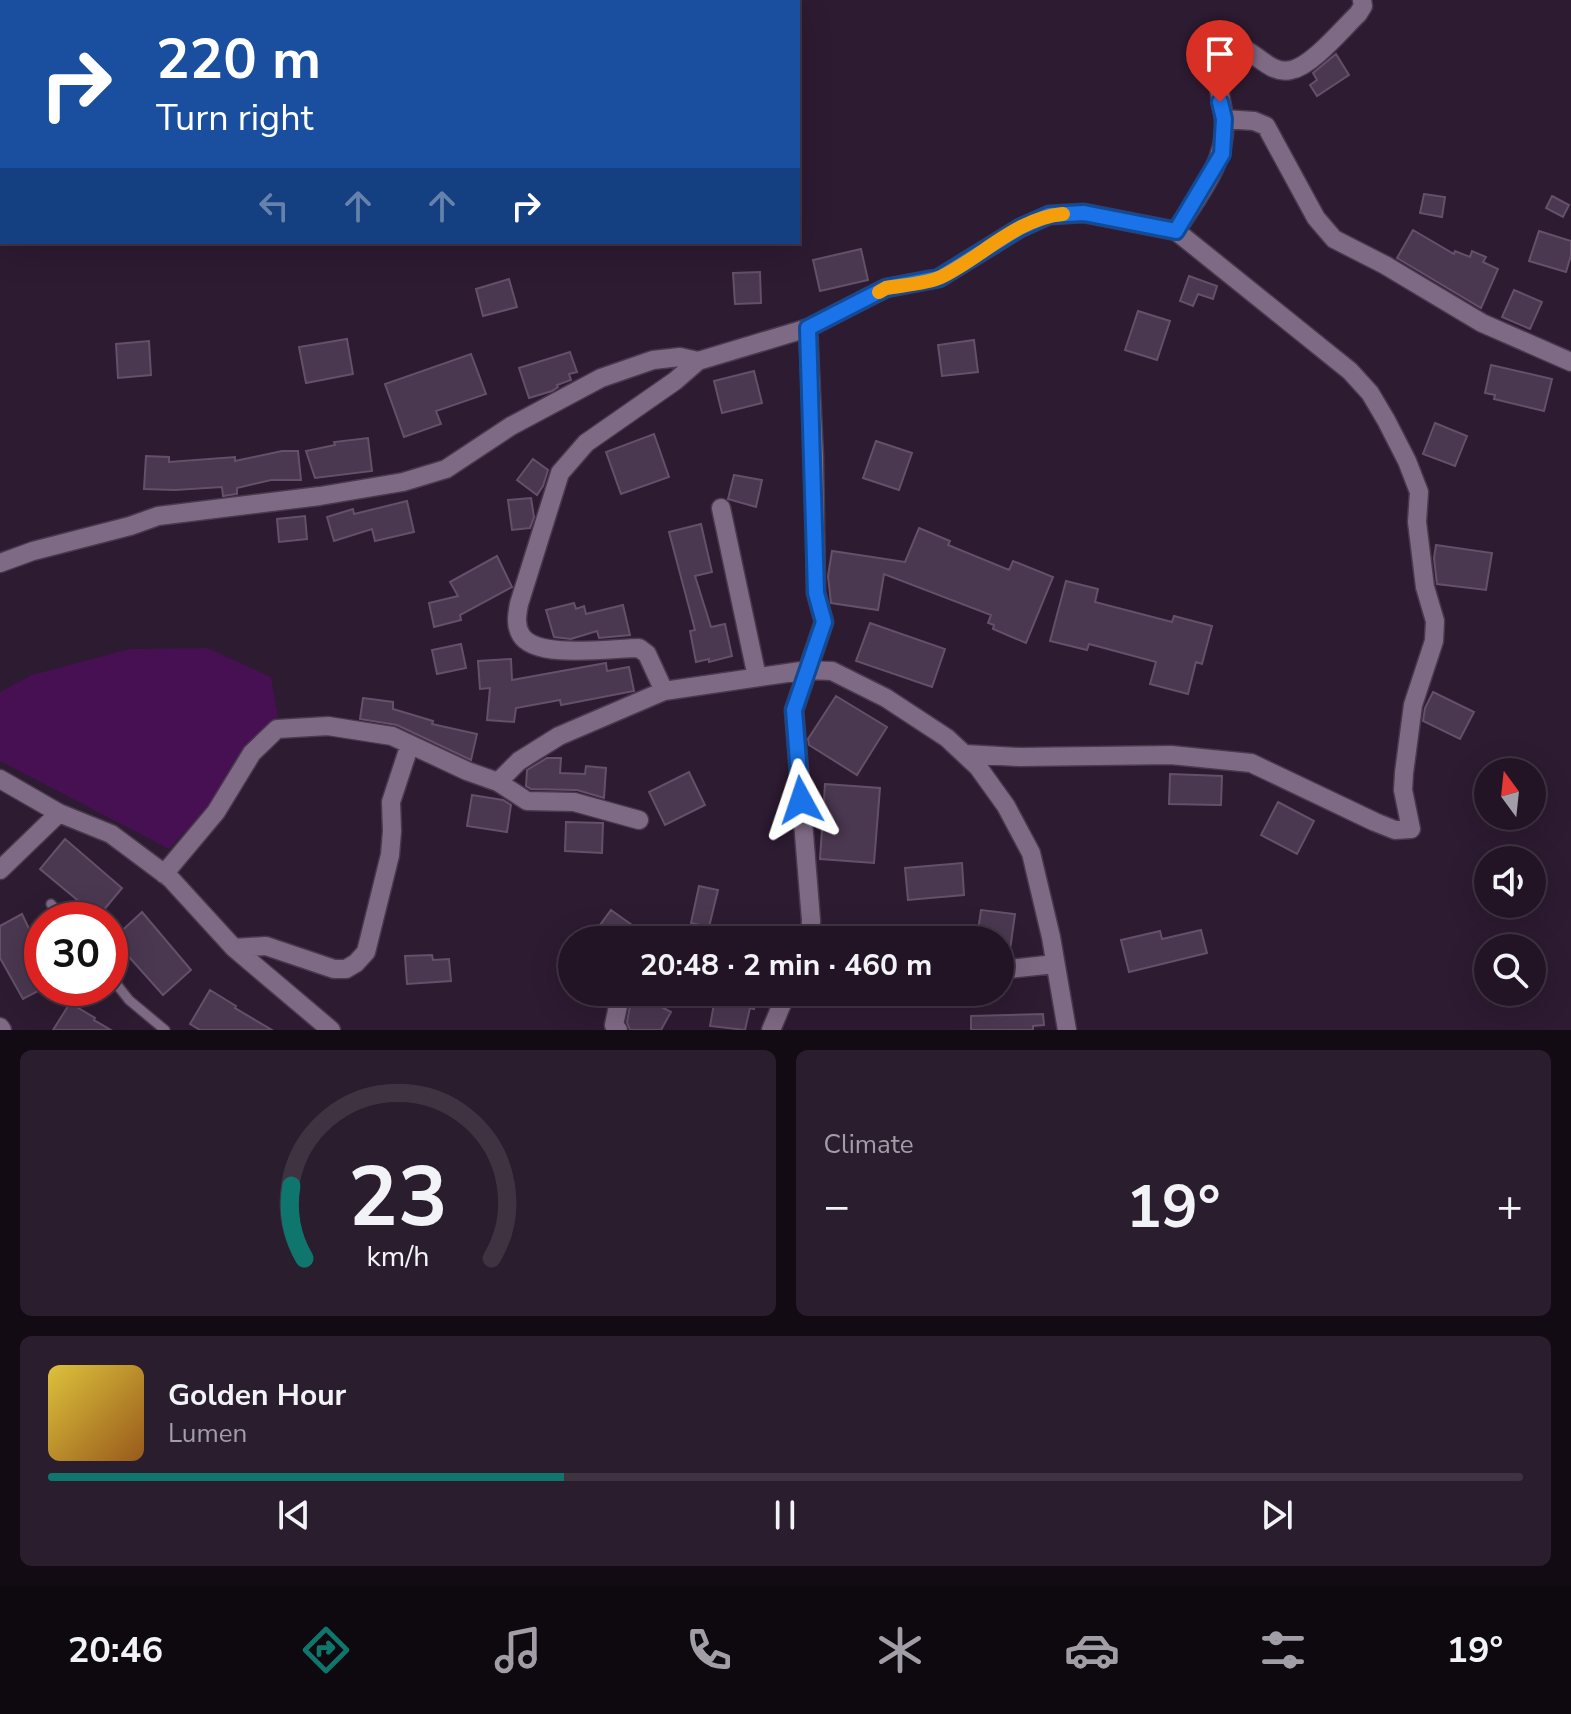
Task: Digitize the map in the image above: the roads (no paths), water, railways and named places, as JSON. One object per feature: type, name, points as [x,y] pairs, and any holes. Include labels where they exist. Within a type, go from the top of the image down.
[{"type":"street","points":[[1176,231],[1222,154],[1224,119],[1217,85],[1219,51],[1236,45],[1247,49],[1273,69],[1289,71],[1302,67],[1358,14],[1363,6],[1362,0]]},
{"type":"street","points":[[1224,119],[1254,121],[1266,126],[1316,218],[1334,239],[1482,323],[1571,362]]},
{"type":"street","points":[[664,691],[647,654],[639,648],[570,651],[538,647],[522,638],[516,622],[560,473],[586,443],[675,381],[698,361],[808,328],[886,288],[939,278],[1020,228],[1049,215],[1084,213],[1176,231],[1350,371],[1370,393],[1407,461],[1419,492],[1417,522],[1425,587],[1435,621],[1434,641],[1413,705],[1404,773],[1403,790],[1411,829],[1395,830],[1375,822],[1251,763],[1171,755],[1020,757],[965,754]]},
{"type":"street","points":[[808,328],[816,593],[824,622],[794,710],[811,926]]},
{"type":"street","points":[[0,563],[158,516],[320,496],[403,482],[446,469],[511,426],[601,378],[653,360],[680,357],[698,361]]},
{"type":"street","points":[[721,508],[757,677]]},
{"type":"street","points":[[498,782],[519,761],[559,736],[664,691],[808,670],[832,671],[886,698],[947,738],[978,767],[1006,806],[1031,853],[1067,1030]]},
{"type":"street","points":[[164,874],[216,812],[252,753],[277,729],[328,726],[392,736],[498,782],[527,801],[574,802],[639,820]]},
{"type":"street","points":[[234,948],[266,946],[334,969],[346,969],[366,952],[390,855],[391,802],[410,744]]},
{"type":"street","points":[[0,779],[59,813],[111,834],[164,874],[234,948],[331,1030]]},
{"type":"street","points":[[0,870],[59,813]]},
{"type":"street","points":[[1014,968],[1055,964]]},
{"type":"street","points":[[618,1006],[614,1025],[618,1030]]},
{"type":"street","points":[[771,1030],[781,1006]]},
{"type":"lane","points":[[128,999],[165,1030]]}]
